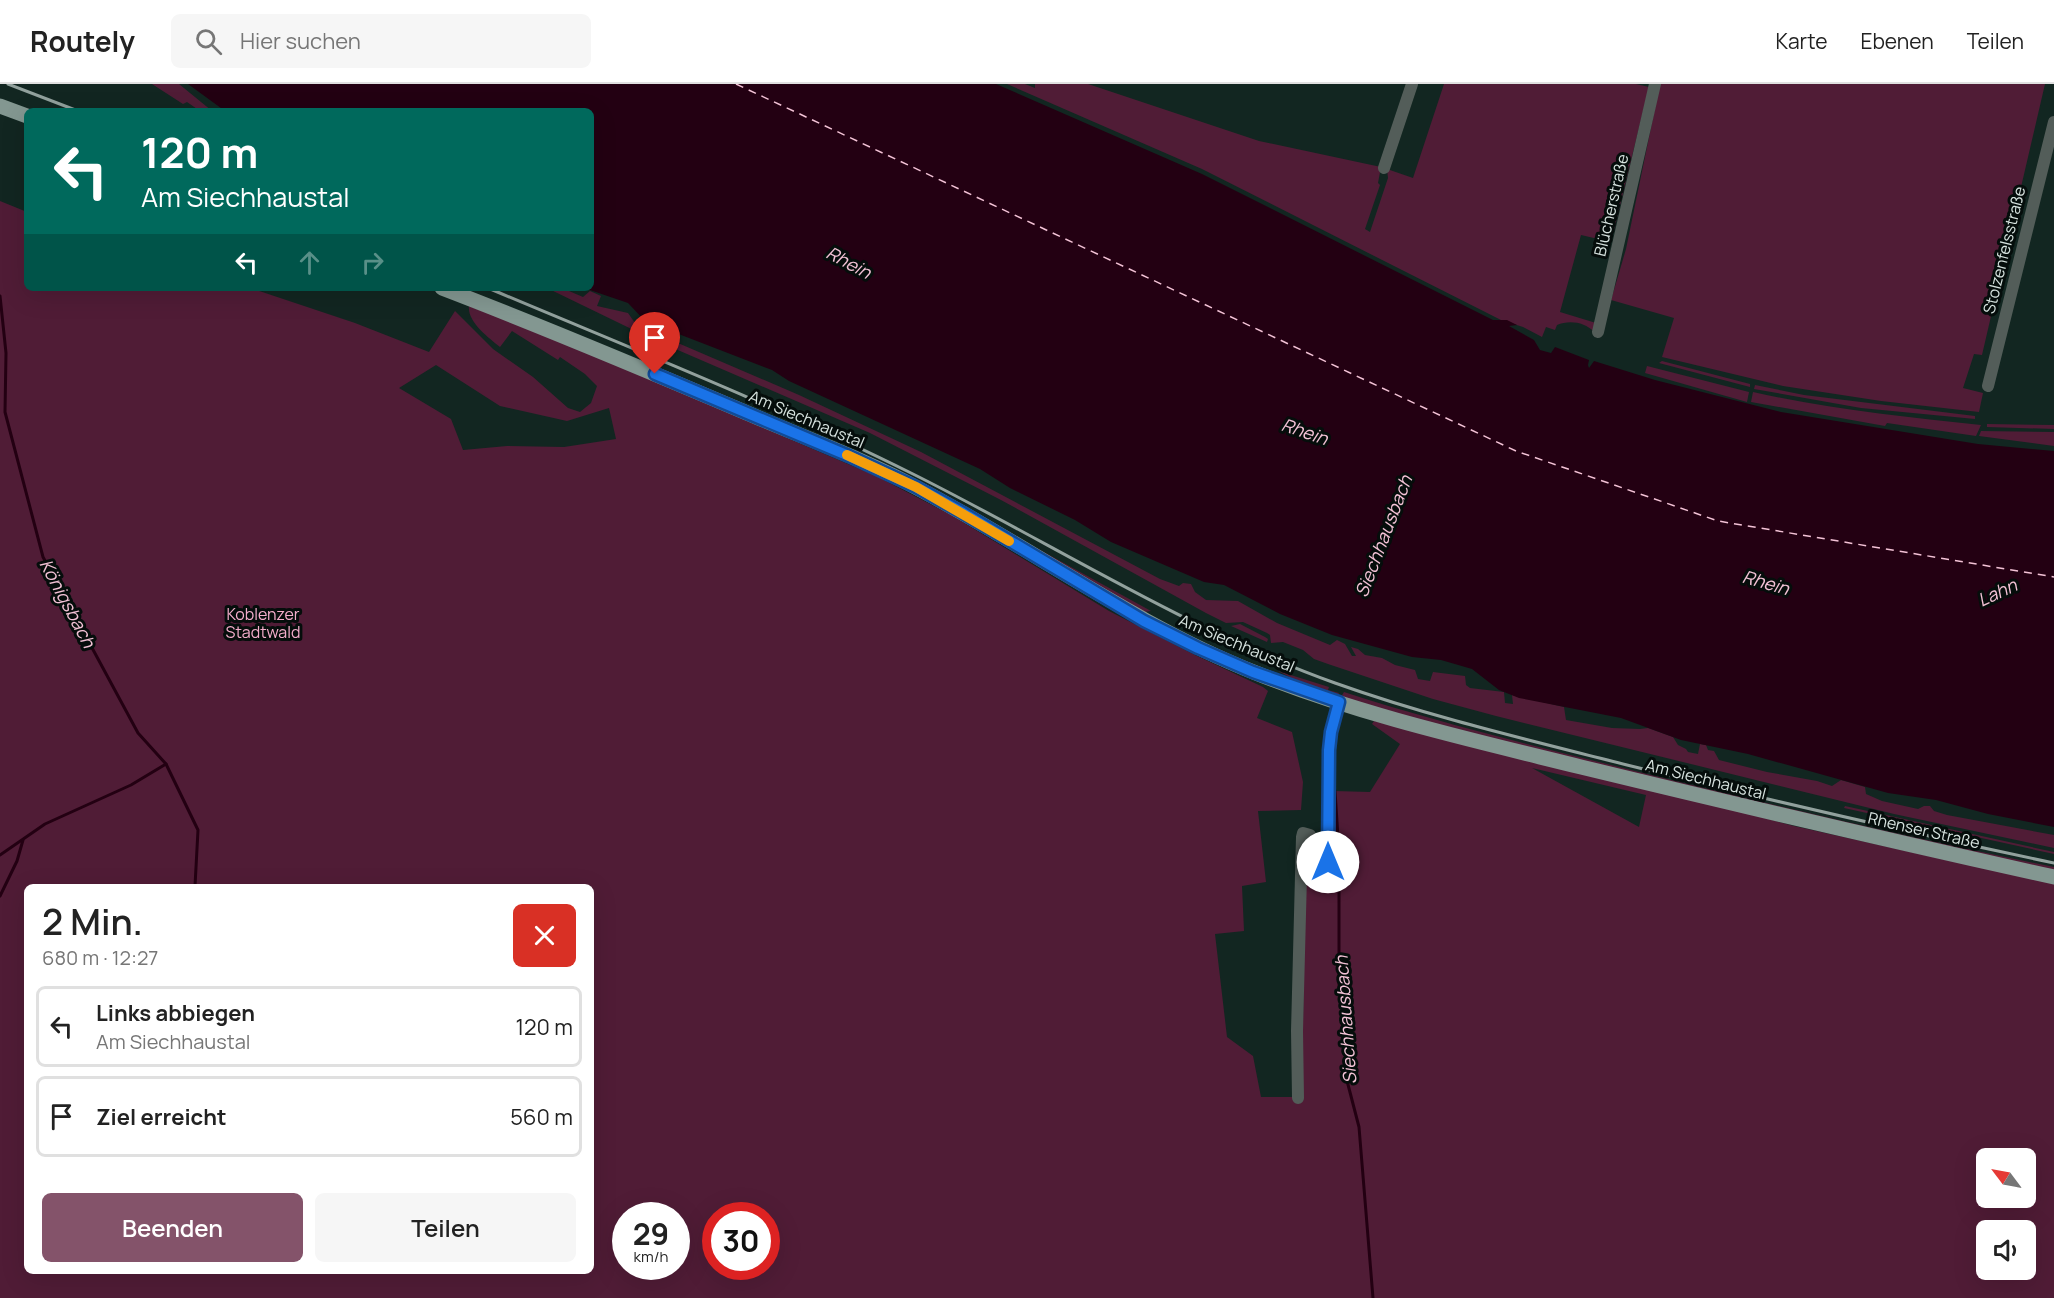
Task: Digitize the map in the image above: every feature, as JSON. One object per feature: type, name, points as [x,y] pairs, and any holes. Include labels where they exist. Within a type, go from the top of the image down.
[{"type":"main road","points":[[0,106],[24,115]]},
{"type":"main road","name":"Am Siechhaustal","points":[[449,291],[634,365],[907,483],[963,513],[1144,621],[1253,672],[1339,702],[1453,735],[1787,818]]},
{"type":"main road","name":"Rhenser Straße","points":[[1787,818],[2054,877]]},
{"type":"street","points":[[1384,168],[1412,84]]},
{"type":"street","name":"Blücherstraße","points":[[1598,332],[1655,84]]},
{"type":"street","name":"Stolzenfelsstraße","points":[[1988,386],[2054,122]]},
{"type":"street","points":[[1298,1098],[1297,1032],[1302,837],[1304,833],[1311,836],[1316,866],[1319,869],[1324,868],[1328,862],[1329,750],[1339,702]]},
{"type":"green space","points":[[152,84],[179,84],[208,108],[196,108],[187,102],[183,104]]},
{"type":"green space","points":[[1007,84],[1025,84],[1035,88],[1035,84],[1088,84],[1259,141],[1381,167],[1378,183],[1380,185],[1365,229],[1370,232],[1388,178],[1387,169],[1413,178],[1444,84],[1636,84],[1649,87],[1611,242],[1581,235],[1560,312],[1596,323],[1594,332],[1582,324],[1567,323],[1557,325],[1555,330],[1546,327],[1542,337],[1523,327],[1501,320],[1202,169]]},
{"type":"green space","points":[[1660,84],[2045,84],[1982,355],[1974,354],[1963,388],[1983,393],[1979,412],[1881,401],[1783,386],[1662,357],[1674,318],[1611,300],[1626,249]]},
{"type":"green space","name":"Koblenzer Stadtwald","points":[[0,201],[24,211],[24,291],[259,291],[355,323],[429,352],[455,311],[493,349],[533,377],[568,408],[580,412],[591,403],[597,386],[585,374],[560,357],[558,360],[512,331],[500,347],[475,324],[469,312],[469,306],[541,333],[876,476],[951,515],[1109,611],[1263,687],[1268,691],[1257,718],[1292,732],[1303,782],[1301,810],[1258,811],[1266,882],[1242,886],[1244,931],[1215,934],[1227,1037],[1253,1056],[1261,1097],[1302,1097],[1305,874],[1334,875],[1334,791],[1370,792],[1400,744],[1372,724],[1374,721],[1663,791],[1794,826],[2054,884],[2054,1298],[0,1298]],"holes":[[[436,365],[500,406],[567,421],[609,408],[616,439],[564,447],[507,446],[463,450],[451,419],[399,388]],[[1532,768],[1646,795],[1639,827]]]},
{"type":"green space","points":[[553,291],[569,291],[583,297],[590,291],[601,296],[597,306],[628,313],[635,323],[650,331],[799,395],[921,452],[1160,579],[1179,586],[1183,583],[1191,584],[1195,592],[1206,600],[1238,601],[1277,623],[1330,645],[1337,640],[1345,644],[1352,656],[1356,656],[1351,647],[1365,655],[1382,658],[1395,665],[1415,670],[1418,679],[1430,681],[1433,672],[1465,676],[1466,685],[1470,688],[1504,692],[1505,703],[1513,704],[1512,695],[1564,707],[1566,720],[1612,728],[1648,728],[1673,737],[1678,745],[1688,752],[1698,754],[1700,744],[1706,745],[1708,750],[1714,751],[1719,760],[1832,786],[1841,780],[1865,787],[1866,794],[1882,801],[1918,809],[1930,806],[1934,811],[1947,815],[2054,835],[2054,848],[1894,814],[1496,716],[1433,699],[1314,659],[1303,650],[1283,642],[1271,643],[1270,635],[1243,622],[1226,623],[1206,613],[1001,500],[870,433],[650,338]]},
{"type":"green space","points":[[1662,361],[1750,384],[1750,387],[1659,363]]},
{"type":"green space","points":[[1647,366],[1749,392],[1747,402],[1645,373]]},
{"type":"green space","points":[[1755,385],[1804,395],[1975,416],[1975,419],[1861,408],[1754,389]]},
{"type":"green space","points":[[1753,392],[1838,408],[1981,425],[1976,436],[1887,423],[1885,426],[1751,402]]},
{"type":"green space","points":[[1987,424],[2054,425],[2054,429],[1987,427]]},
{"type":"green space","points":[[1981,431],[2054,432],[2054,446],[1979,436]]},
{"type":"green space","points":[[958,505],[1151,611],[1138,613]]},
{"type":"green space","points":[[1240,624],[1268,639],[1267,642],[1231,626]]},
{"type":"green space","points":[[1278,671],[1329,687],[1328,690],[1339,693],[1337,697],[1313,689]]},
{"type":"green space","points":[[1344,692],[1535,746],[1852,823],[2054,867],[2054,872],[1462,733],[1341,697]]},
{"type":"green space","points":[[1845,806],[2054,852],[2054,854],[1844,808]]},
{"type":"water","points":[[188,84],[996,84],[1202,174],[1493,320],[1507,320],[1517,325],[1509,326],[1534,340],[1540,350],[1551,353],[1555,347],[1589,360],[1589,368],[1594,361],[1655,380],[1781,412],[1978,444],[2054,451],[2054,827],[1988,814],[1936,800],[1888,793],[1748,754],[1681,740],[1621,718],[1519,698],[1499,690],[1472,669],[1441,660],[1412,657],[1332,635],[1280,614],[1224,585],[1204,582],[1111,542],[1075,520],[1010,488],[980,469],[789,381],[772,370],[645,321],[628,303],[593,291],[594,108],[221,108]]},
{"type":"waterway","name":"Königsbach","points":[[0,296],[6,353],[5,412],[43,557],[138,733],[166,764],[198,830],[195,884]]},
{"type":"waterway","points":[[0,855],[45,824],[131,785],[166,764]]},
{"type":"waterway","name":"Siechhausbach","points":[[1335,791],[1339,853],[1339,984],[1350,1053],[1345,1073],[1359,1127],[1373,1298]]},
{"type":"waterway","points":[[0,896],[17,861],[23,840]]},
{"type":"ferry route","points":[[736,84],[1516,451],[1718,521],[2054,577]]},
{"type":"railway","points":[[8,84],[70,108]]},
{"type":"railway","points":[[495,291],[808,424],[913,474],[1173,612],[1280,662],[1335,683],[1443,717],[1627,765],[1840,816],[2054,863]]},
{"type":"slow traffic","points":[[847,455],[916,487],[1009,541]]},
{"type":"route","points":[[655,374],[849,456],[916,487],[1144,621],[1198,648],[1283,684],[1339,702],[1329,750],[1328,862]]},
{"type":"water label","name":"Rhein","points":[[849,262]]},
{"type":"water label","name":"Rhein","points":[[1305,431]]},
{"type":"water label","name":"Rhein","points":[[1766,582]]},
{"type":"water label","name":"Lahn","points":[[1997,592]]}]
